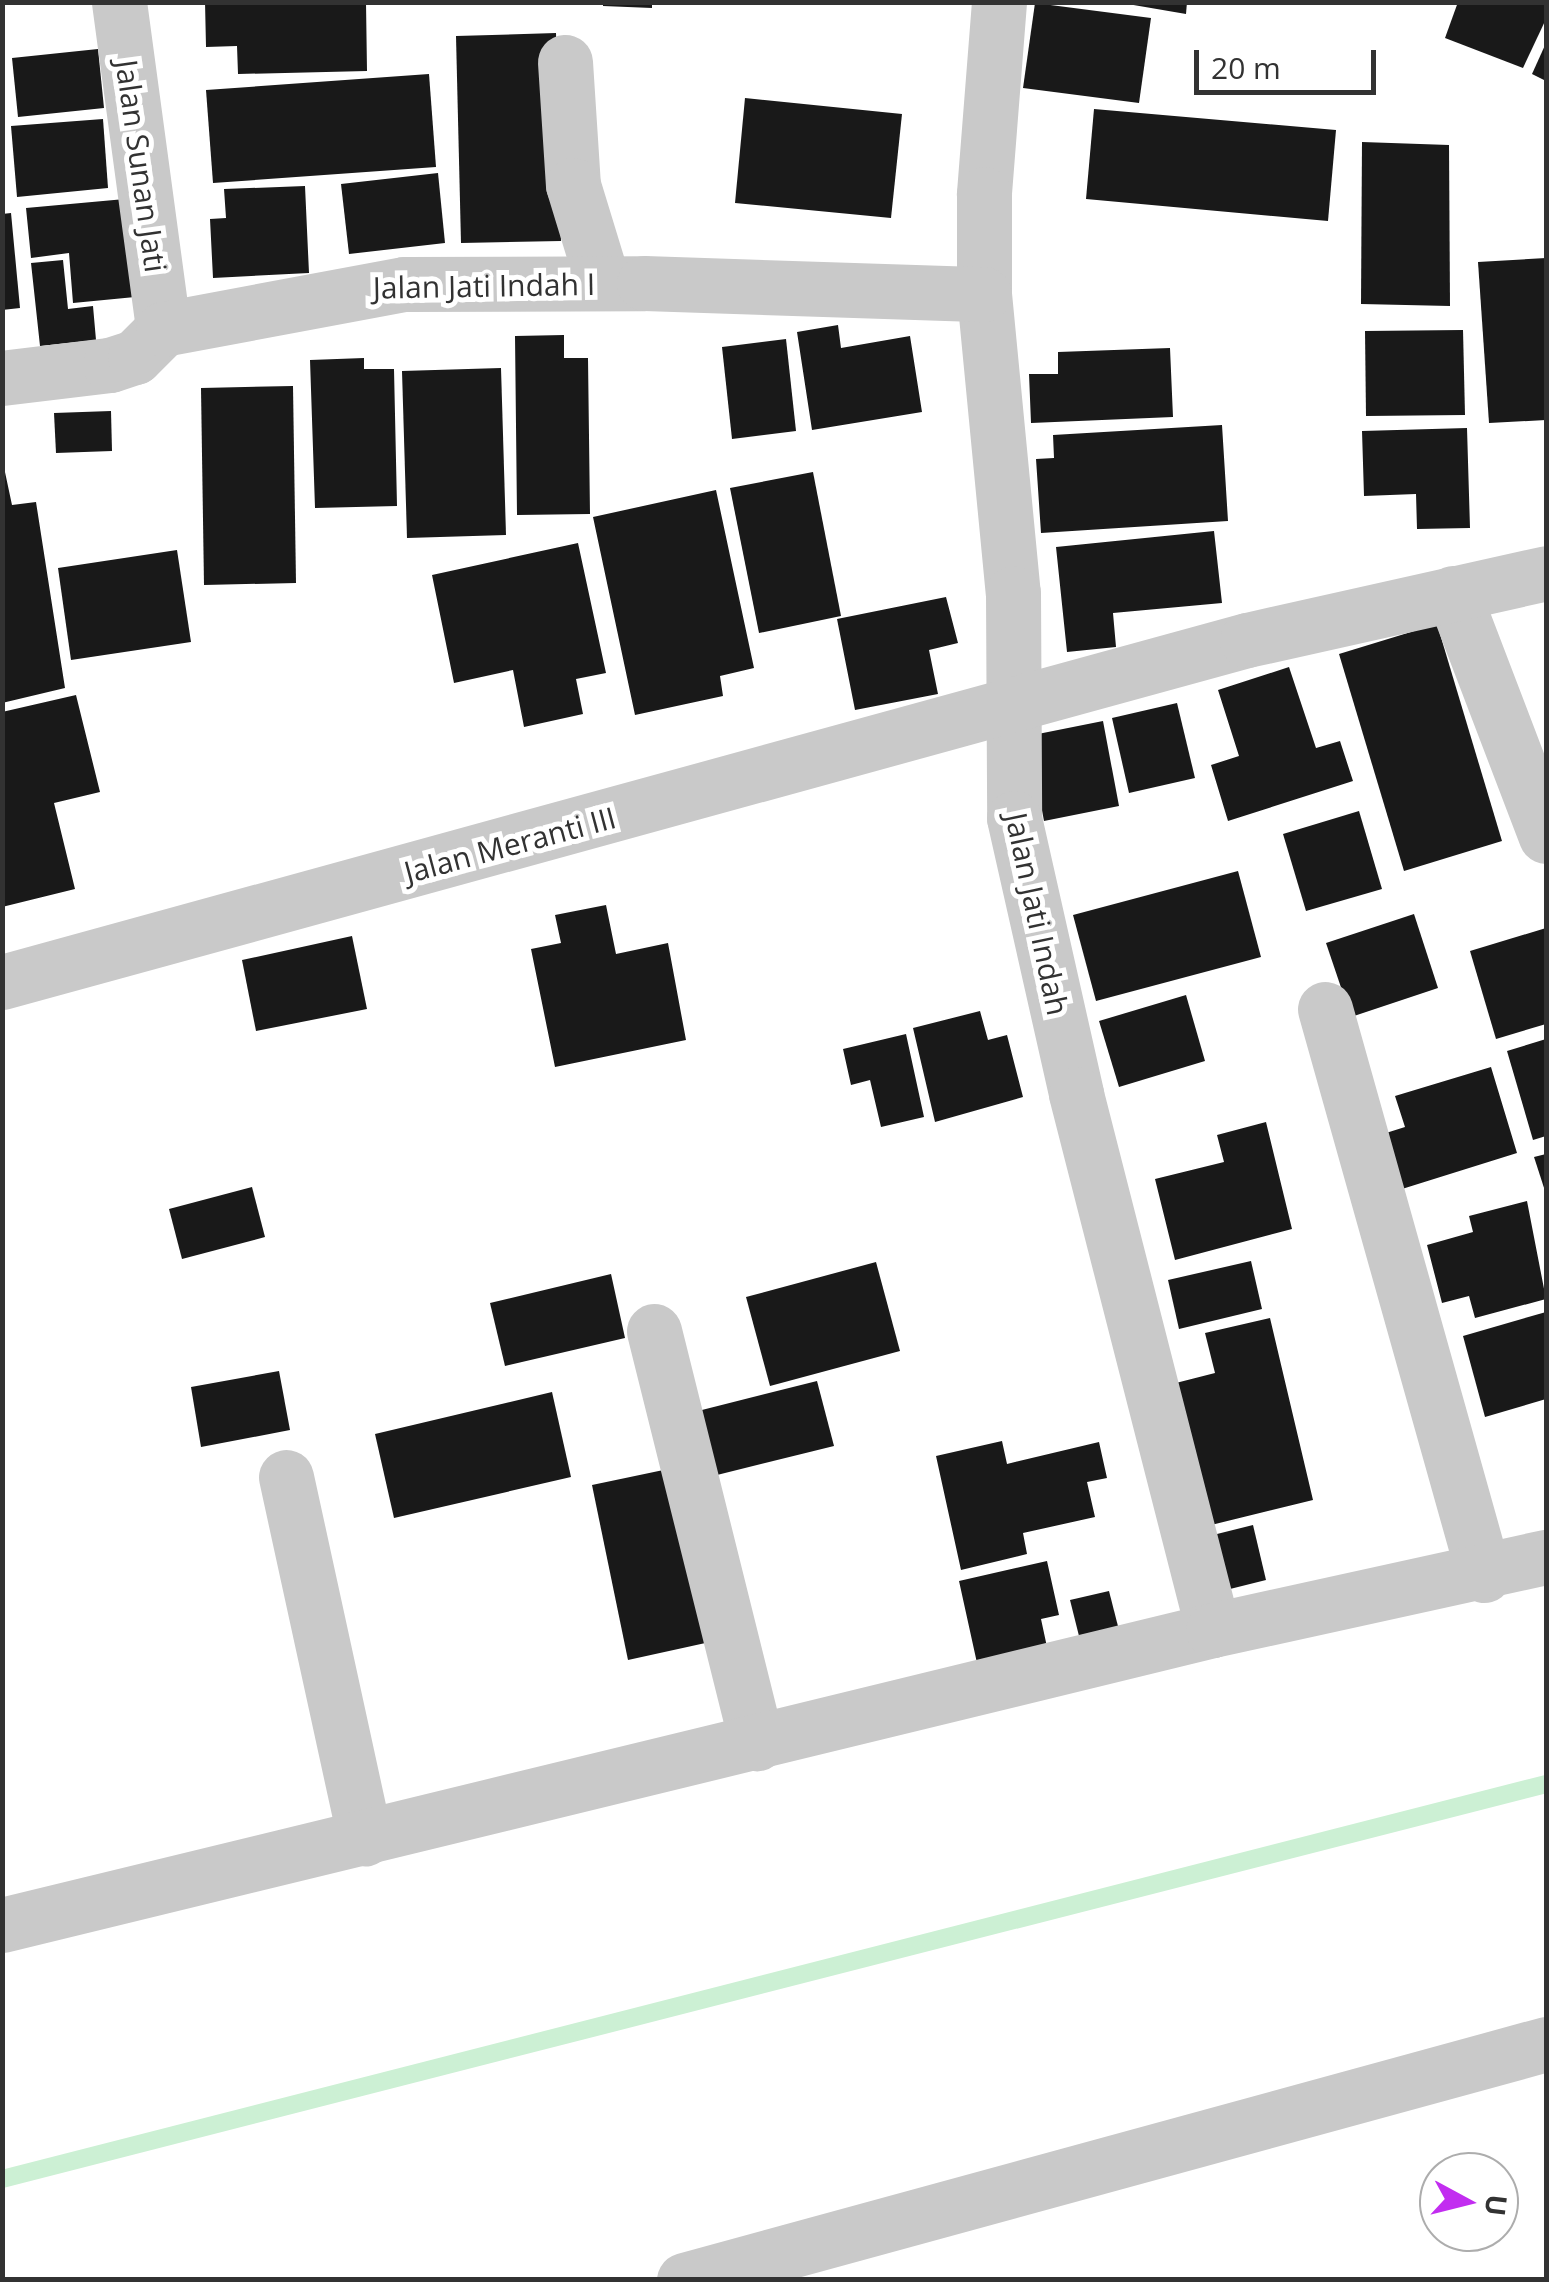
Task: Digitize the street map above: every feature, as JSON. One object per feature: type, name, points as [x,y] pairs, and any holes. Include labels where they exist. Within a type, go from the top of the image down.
[{"type":"street","name":"Jalan Sunan Jati","points":[[119,2],[164,329]]},
{"type":"street","name":"Jalan Jati Indah","points":[[999,2],[984,194],[984,294],[1013,594],[1017,708],[1014,818],[1076,1094],[1212,1630]]},
{"type":"street","points":[[565,62],[573,185],[603,283]]},
{"type":"street","name":"Jalan Jati Indah I","points":[[2,378],[122,361],[164,329],[404,284],[603,283],[984,294]]},
{"type":"street","name":"Jalan Meranti III","points":[[2,982],[1017,708],[1247,640],[1546,573]]},
{"type":"street","points":[[1453,593],[1546,836]]},
{"type":"street","points":[[1324,1009],[1484,1576]]},
{"type":"street","points":[[654,1331],[757,1743]]},
{"type":"street","points":[[286,1478],[365,1838]]},
{"type":"street","points":[[2,1926],[1212,1630],[1484,1576],[1546,1557]]},
{"type":"street","points":[[684,2280],[1546,2044]]},
{"type":"building","points":[[205,2],[366,2],[367,71],[238,74],[237,46],[206,47]]},
{"type":"building","points":[[603,2],[652,2],[652,8],[603,6]]},
{"type":"building","points":[[1116,2],[1187,2],[1186,14]]},
{"type":"building","points":[[1458,2],[1546,2],[1546,19],[1523,68],[1445,38]]},
{"type":"building","points":[[1035,3],[1151,18],[1139,103],[1023,88]]},
{"type":"building","points":[[556,33],[561,241],[461,243],[456,36]]},
{"type":"building","points":[[1546,43],[1546,81],[1532,74]]},
{"type":"building","points":[[98,49],[104,108],[18,117],[12,58]]},
{"type":"building","points":[[429,74],[436,167],[213,183],[206,90]]},
{"type":"building","points":[[745,98],[902,114],[891,218],[735,203]]},
{"type":"building","points":[[1094,109],[1336,130],[1328,221],[1086,199]]},
{"type":"building","points":[[103,119],[108,188],[17,197],[11,126]]},
{"type":"building","points":[[1362,142],[1449,145],[1450,306],[1361,304]]},
{"type":"building","points":[[438,173],[445,243],[349,254],[341,184]]},
{"type":"building","points":[[305,186],[309,273],[213,278],[210,219],[226,218],[224,189]]},
{"type":"building","points":[[125,199],[135,297],[73,303],[69,253],[31,258],[26,208]]},
{"type":"building","points":[[11,213],[20,308],[2,310],[2,214]]},
{"type":"building","points":[[1546,258],[1546,420],[1489,423],[1478,262]]},
{"type":"building","points":[[63,260],[68,309],[93,306],[96,340],[40,346],[31,263]]},
{"type":"building","points":[[838,325],[841,348],[910,336],[922,412],[812,430],[797,332]]},
{"type":"building","points":[[1463,330],[1465,415],[1366,416],[1365,331]]},
{"type":"building","points":[[564,335],[564,358],[588,358],[590,514],[517,515],[515,336]]},
{"type":"building","points":[[786,339],[796,431],[732,439],[722,347]]},
{"type":"building","points":[[1170,348],[1173,417],[1031,423],[1029,374],[1058,374],[1058,352]]},
{"type":"building","points":[[364,358],[364,369],[394,369],[397,506],[315,508],[310,360]]},
{"type":"building","points":[[501,368],[506,535],[407,538],[402,371]]},
{"type":"building","points":[[293,386],[296,583],[204,585],[201,388]]},
{"type":"building","points":[[111,411],[112,451],[56,453],[54,413]]},
{"type":"building","points":[[1222,425],[1228,521],[1041,533],[1036,459],[1054,458],[1053,435]]},
{"type":"building","points":[[1467,428],[1470,528],[1417,529],[1416,494],[1364,496],[1362,431]]},
{"type":"building","points":[[2,458],[12,505],[36,502],[65,688],[2,703]]},
{"type":"building","points":[[813,472],[841,616],[759,633],[730,488]]},
{"type":"building","points":[[716,490],[754,668],[720,676],[723,696],[635,715],[593,517]]},
{"type":"building","points":[[1214,531],[1222,603],[1113,613],[1116,647],[1067,652],[1056,547]]},
{"type":"building","points":[[578,543],[606,673],[576,679],[583,714],[524,727],[513,670],[454,683],[432,575]]},
{"type":"building","points":[[177,550],[191,642],[71,660],[58,568]]},
{"type":"building","points":[[946,597],[958,643],[929,650],[938,694],[855,710],[837,619]]},
{"type":"building","points":[[1437,624],[1502,841],[1404,871],[1339,654]]},
{"type":"building","points":[[1289,667],[1316,748],[1340,741],[1353,781],[1228,821],[1211,765],[1239,756],[1218,690]]},
{"type":"building","points":[[76,695],[100,792],[54,803],[75,889],[2,907],[2,712]]},
{"type":"building","points":[[1177,703],[1195,778],[1129,793],[1112,718]]},
{"type":"building","points":[[1103,721],[1119,806],[1044,821],[1028,736]]},
{"type":"building","points":[[1359,811],[1382,889],[1306,911],[1283,834]]},
{"type":"building","points":[[1238,871],[1261,957],[1096,1001],[1073,915]]},
{"type":"building","points":[[606,905],[616,954],[668,943],[686,1040],[555,1067],[531,949],[561,943],[555,915]]},
{"type":"building","points":[[1414,914],[1438,988],[1351,1017],[1326,943]]},
{"type":"building","points":[[1546,928],[1546,1024],[1496,1039],[1470,951]]},
{"type":"building","points":[[352,936],[367,1009],[256,1031],[242,960]]},
{"type":"building","points":[[1186,995],[1205,1061],[1119,1087],[1099,1021]]},
{"type":"building","points":[[980,1011],[988,1040],[1007,1035],[1023,1097],[935,1122],[913,1028]]},
{"type":"building","points":[[906,1034],[924,1117],[881,1127],[870,1080],[851,1085],[843,1049]]},
{"type":"building","points":[[1546,1039],[1546,1136],[1533,1140],[1507,1051]]},
{"type":"building","points":[[1491,1067],[1517,1153],[1402,1189],[1386,1133],[1405,1127],[1395,1096]]},
{"type":"building","points":[[1266,1122],[1292,1229],[1175,1260],[1155,1179],[1224,1162],[1217,1135]]},
{"type":"building","points":[[1546,1154],[1546,1194],[1534,1157]]},
{"type":"building","points":[[252,1187],[265,1237],[182,1259],[169,1209]]},
{"type":"building","points":[[1527,1201],[1546,1299],[1475,1318],[1469,1296],[1442,1303],[1427,1245],[1473,1232],[1469,1216]]},
{"type":"building","points":[[1251,1261],[1262,1309],[1179,1329],[1168,1280]]},
{"type":"building","points":[[876,1262],[900,1351],[770,1386],[746,1297]]},
{"type":"building","points":[[611,1274],[625,1338],[505,1366],[490,1303]]},
{"type":"building","points":[[1546,1312],[1546,1399],[1485,1417],[1463,1336]]},
{"type":"building","points":[[1270,1318],[1313,1500],[1203,1527],[1168,1385],[1215,1373],[1205,1333]]},
{"type":"building","points":[[279,1371],[290,1430],[201,1447],[191,1387]]},
{"type":"building","points":[[817,1381],[834,1446],[709,1477],[694,1412]]},
{"type":"building","points":[[552,1392],[571,1477],[394,1518],[375,1434]]},
{"type":"building","points":[[1002,1441],[1007,1464],[1099,1442],[1107,1478],[1087,1482],[1095,1517],[1023,1533],[1027,1554],[961,1570],[936,1456]]},
{"type":"building","points":[[673,1468],[710,1642],[628,1660],[592,1485]]},
{"type":"building","points":[[1253,1525],[1266,1580],[1226,1590],[1213,1535]]},
{"type":"building","points":[[1047,1561],[1059,1615],[1041,1619],[1047,1647],[977,1663],[959,1581]]},
{"type":"building","points":[[1109,1591],[1122,1642],[1083,1652],[1070,1600]]},
{"type":"waterway","points":[[2,2179],[1546,1784]]}]
